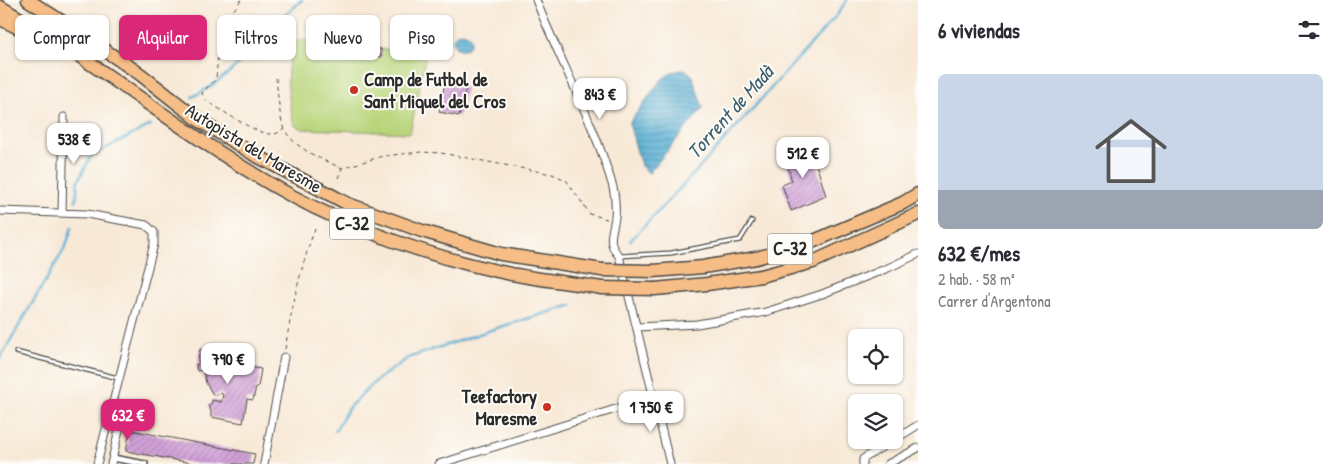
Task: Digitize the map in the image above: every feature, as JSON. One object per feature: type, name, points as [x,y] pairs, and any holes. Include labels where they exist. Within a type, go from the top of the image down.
[{"type":"highway","name":"Autopista del Maresme","points":[[28,0],[140,74],[200,121],[253,154],[348,204],[422,231],[501,254],[602,270],[652,271],[703,267],[756,258],[798,246],[903,204],[918,194]]},
{"type":"highway","name":"C-32","points":[[0,6],[15,15]]},
{"type":"highway","points":[[0,19],[15,27]]},
{"type":"highway","name":"Autopista del Maresme","points":[[84,60],[190,134],[293,197],[344,221],[419,250],[498,272],[602,288],[655,289],[707,284],[761,276],[813,262],[918,214]]},
{"type":"street","points":[[536,0],[550,36],[600,147],[614,190],[616,208],[610,233],[614,251],[619,256],[670,464]]},
{"type":"street","points":[[62,213],[64,117]]},
{"type":"street","points":[[0,212],[87,214],[110,217],[146,226],[154,232],[154,244],[97,464]]},
{"type":"street","points":[[637,327],[697,324],[766,312],[822,294],[918,254]]},
{"type":"street","points":[[264,464],[284,357]]},
{"type":"street","points":[[439,464],[654,397]]},
{"type":"street","points":[[111,410],[123,413],[112,461],[145,464]]},
{"type":"street","points":[[903,434],[918,425]]},
{"type":"street","points":[[888,464],[918,448]]},
{"type":"street","points":[[863,464],[863,459],[879,449]]},
{"type":"lane","points":[[619,256],[670,253],[740,240],[752,222]]},
{"type":"lane","points":[[16,352],[119,378]]},
{"type":"path","points":[[241,0],[228,18],[228,25],[220,40],[216,79],[202,93],[205,100],[246,125],[268,134],[276,134],[284,128]]},
{"type":"path","points":[[276,78],[284,128],[295,142],[318,159],[342,168],[383,156],[422,152],[440,153],[524,168],[552,174],[566,180],[590,214],[614,220]]},
{"type":"path","points":[[338,178],[342,168]]},
{"type":"path","points":[[284,357],[293,301],[315,229]]},
{"type":"green space","name":"Camp de Futbol de Sant Miquel del Cros","points":[[298,40],[306,41],[306,60],[380,60],[380,49],[390,50],[390,60],[425,60],[410,133],[303,129],[294,125],[288,94],[288,70],[290,60],[296,60],[296,44]]},
{"type":"water","points":[[462,32],[471,41],[468,47],[462,50],[456,47],[453,41],[456,35]]},
{"type":"water","points":[[685,69],[692,75],[703,108],[649,173],[641,166],[629,123],[661,80],[672,72]]},
{"type":"building","points":[[445,83],[466,88],[459,116],[439,112]]},
{"type":"building","points":[[810,144],[826,196],[791,211],[782,185],[792,181],[784,154]]},
{"type":"building","points":[[211,345],[214,346],[213,352],[220,353],[219,356],[213,356],[212,359],[221,359],[222,362],[261,369],[258,387],[256,387],[253,400],[247,399],[243,423],[211,417],[211,411],[208,406],[212,403],[212,400],[221,402],[223,395],[221,393],[214,396],[206,383],[203,370],[197,371],[196,364],[200,364],[198,361],[200,349],[210,351]]},
{"type":"building","points":[[130,430],[255,454],[253,464],[197,464],[126,451]]},
{"type":"waterway","points":[[192,97],[208,88],[237,65],[302,0]]},
{"type":"waterway","name":"Torrent de Madà","points":[[630,241],[701,166],[837,15],[847,0]]},
{"type":"waterway","points":[[76,201],[78,181],[91,156],[151,125]]},
{"type":"waterway","points":[[0,358],[66,246],[72,227]]},
{"type":"waterway","name":"Torrent de Madà","points":[[335,431],[349,407],[377,380],[408,358],[573,305]]},
{"type":"place","name":"Camp de Futbol de Sant Miquel del Cros","points":[[354,90]]},
{"type":"place","name":"Teefactory Maresme","points":[[547,407]]}]
